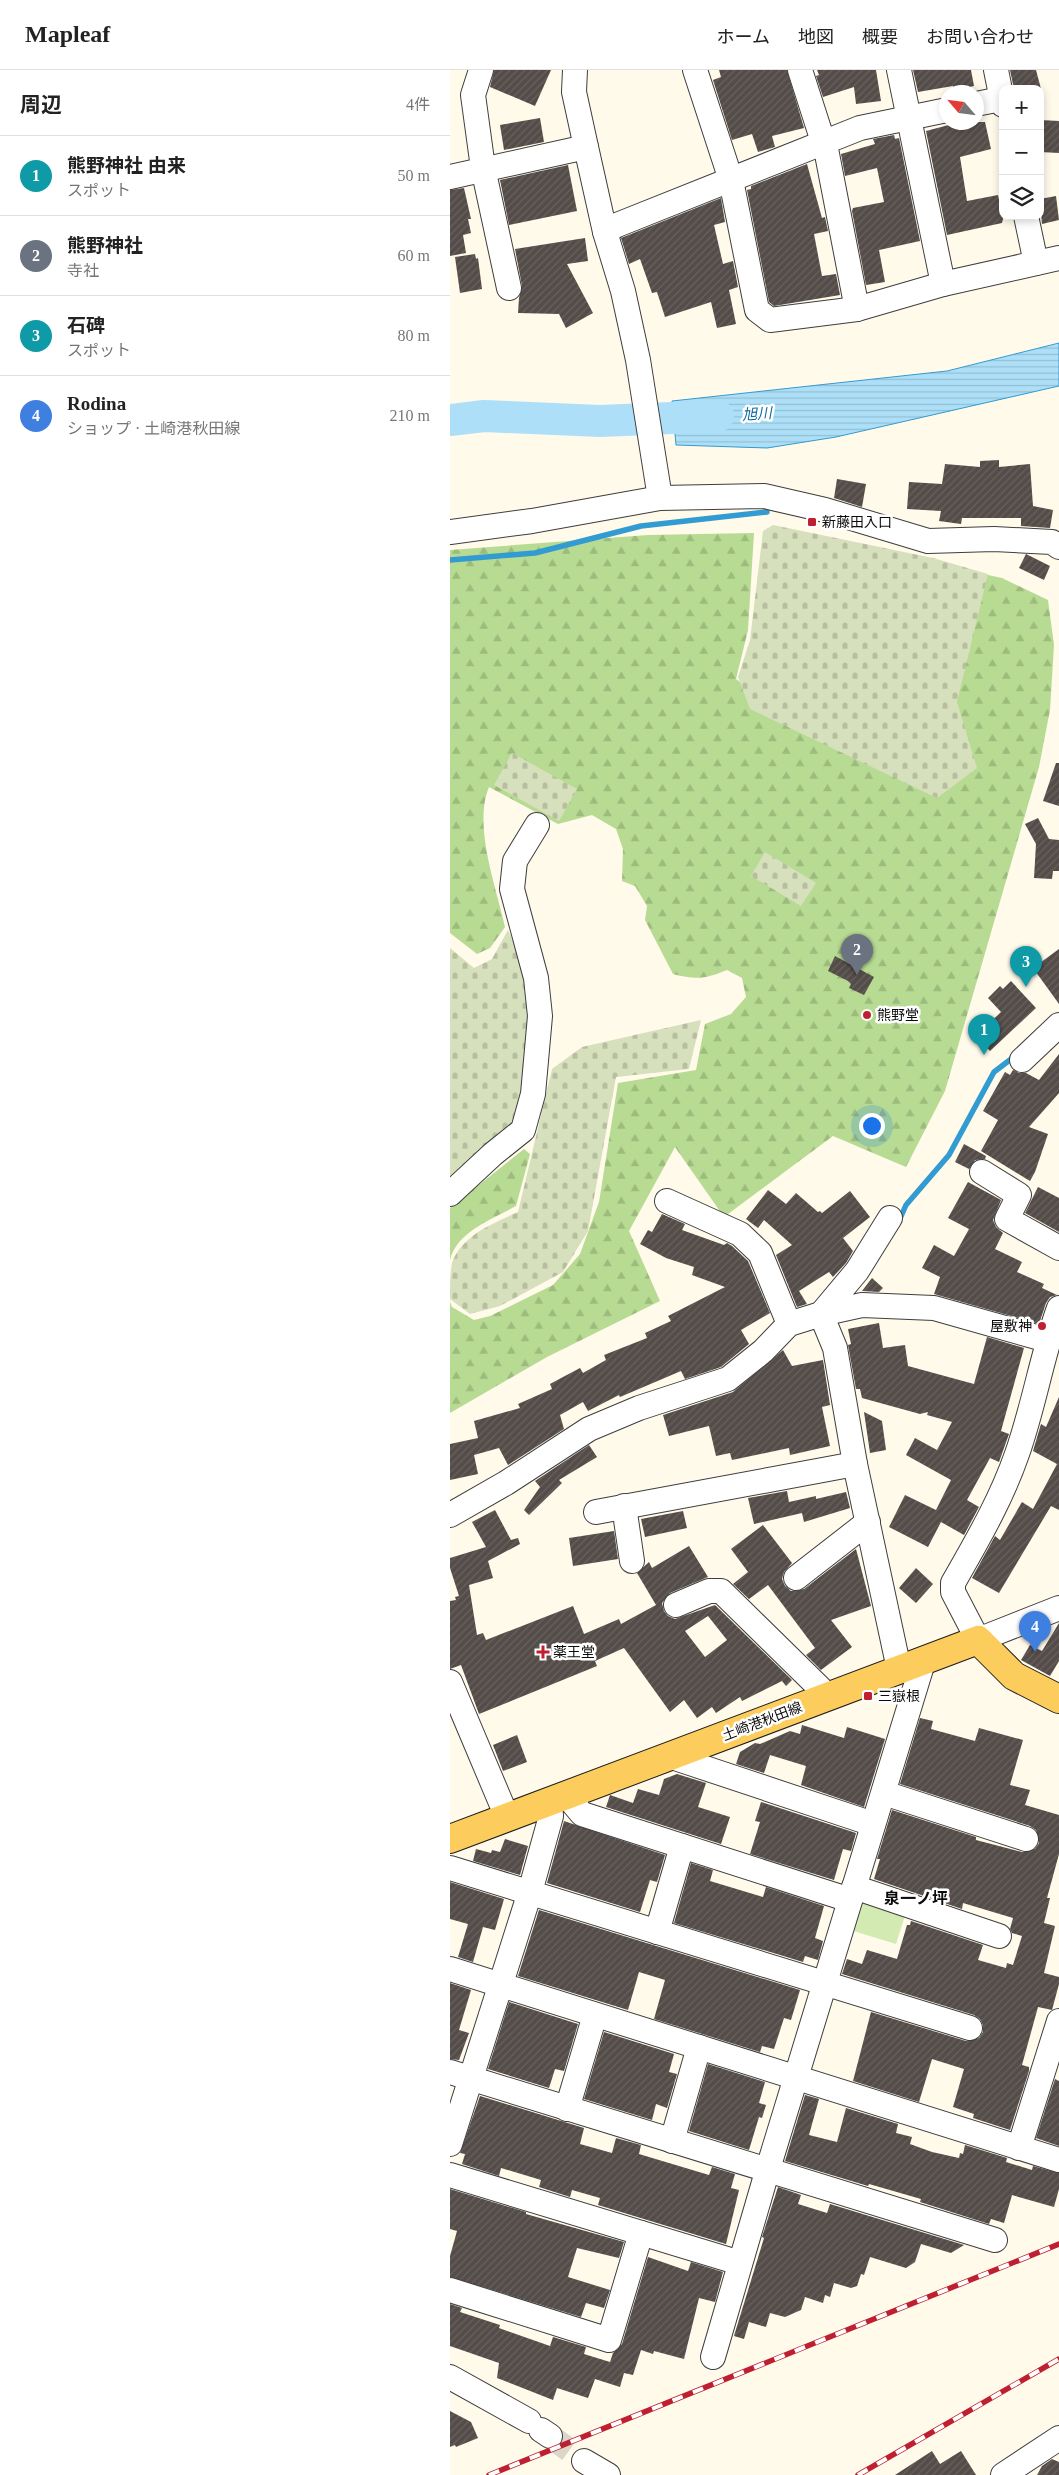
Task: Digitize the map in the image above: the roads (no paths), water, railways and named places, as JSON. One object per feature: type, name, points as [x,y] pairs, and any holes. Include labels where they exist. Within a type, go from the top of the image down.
[{"type":"main road","name":"土崎港秋田線","points":[[450,1839],[978,1640]]},
{"type":"main road","points":[[978,1640],[1014,1676],[1059,1699]]},
{"type":"street","points":[[481,70],[472,95],[484,168],[509,288]]},
{"type":"street","points":[[574,70],[574,92],[586,148],[605,232],[623,291],[638,360],[660,498]]},
{"type":"street","points":[[695,70],[731,180],[757,310],[770,320],[857,308],[944,284],[1048,260],[1028,220]]},
{"type":"street","points":[[800,70],[824,144],[857,308]]},
{"type":"street","points":[[899,70],[944,284]]},
{"type":"street","points":[[996,70],[999,86]]},
{"type":"street","points":[[984,103],[999,102]]},
{"type":"street","points":[[605,232],[617,224],[824,144],[860,128],[939,112]]},
{"type":"street","points":[[450,177],[484,168],[586,148]]},
{"type":"street","points":[[450,532],[532,521],[660,498],[764,496],[825,510],[928,541],[994,539],[1052,542],[1059,547]]},
{"type":"street","points":[[450,1194],[522,1130],[533,1094],[540,1016],[536,978],[512,889],[515,860],[537,826]]},
{"type":"street","points":[[1022,1060],[1059,1025]]},
{"type":"street","points":[[982,1172],[1019,1194],[1007,1219],[1059,1248]]},
{"type":"street","points":[[666,1201],[740,1234],[747,1240],[760,1254],[788,1324]]},
{"type":"street","points":[[821,1314],[857,1271],[890,1218]]},
{"type":"street","points":[[450,1515],[506,1483],[589,1429],[639,1408],[728,1380],[763,1350],[788,1324],[821,1314],[862,1305],[934,1308],[1047,1340]]},
{"type":"street","points":[[1057,1612],[978,1640],[953,1592],[953,1583],[996,1508],[1018,1453],[1047,1340],[1059,1308]]},
{"type":"street","points":[[821,1314],[835,1348],[855,1464],[898,1669]]},
{"type":"street","points":[[596,1512],[855,1464]]},
{"type":"street","points":[[624,1506],[632,1561]]},
{"type":"street","points":[[796,1578],[868,1522]]},
{"type":"street","points":[[676,1605],[709,1591],[721,1591],[828,1696]]},
{"type":"street","points":[[713,2357],[767,2172],[924,1659]]},
{"type":"street","points":[[450,1682],[507,1817]]},
{"type":"street","points":[[669,1756],[873,1824]]},
{"type":"street","points":[[884,1792],[1026,1839]]},
{"type":"street","points":[[450,2144],[461,2076],[501,1986],[551,1816],[558,1799],[582,1814],[682,1846],[999,1936]]},
{"type":"street","points":[[657,1932],[682,1846]]},
{"type":"street","points":[[450,1868],[970,2028]]},
{"type":"street","points":[[450,1969],[1059,2160]]},
{"type":"street","points":[[567,2109],[595,2015]]},
{"type":"street","points":[[1019,2148],[1059,2021]]},
{"type":"street","points":[[672,2141],[699,2047]]},
{"type":"street","points":[[461,2076],[767,2172],[995,2240]]},
{"type":"street","points":[[450,2175],[740,2263]]},
{"type":"street","points":[[450,2290],[609,2340],[641,2233]]},
{"type":"street","points":[[450,2377],[540,2429]]},
{"type":"street","points":[[1003,2475],[1059,2438]]},
{"type":"street","points":[[584,2461],[608,2475]]},
{"type":"water","points":[[1059,343],[1059,386],[836,437],[767,448],[676,445],[672,401],[947,371]]},
{"type":"waterway","name":"旭川","points":[[450,420],[484,416],[600,421],[718,416]]},
{"type":"waterway","points":[[450,560],[535,553],[641,526],[767,512]]},
{"type":"waterway","points":[[898,1223],[906,1205],[949,1155],[994,1072],[1015,1056]]},
{"type":"tunnel","points":[[550,2436],[584,2461]]},
{"type":"railway","points":[[489,2475],[1059,2244]]},
{"type":"railway","points":[[858,2475],[1059,2359]]},
{"type":"place","name":"新藤田入口","points":[[812,522]]},
{"type":"place","name":"熊野神社","points":[[857,975]]},
{"type":"place","name":"石碑","points":[[1026,987]]},
{"type":"place","name":"熊野堂","points":[[867,1015]]},
{"type":"place","name":"熊野神社 由来","points":[[984,1055]]},
{"type":"place","name":"屋敷神","points":[[1042,1326]]},
{"type":"place","name":"薬王堂","points":[[543,1652]]},
{"type":"place","name":"Rodina","points":[[1035,1652]]},
{"type":"place","name":"三嶽根","points":[[868,1696]]},
{"type":"district","name":"泉一ノ坪","points":[[916,1898]]}]
